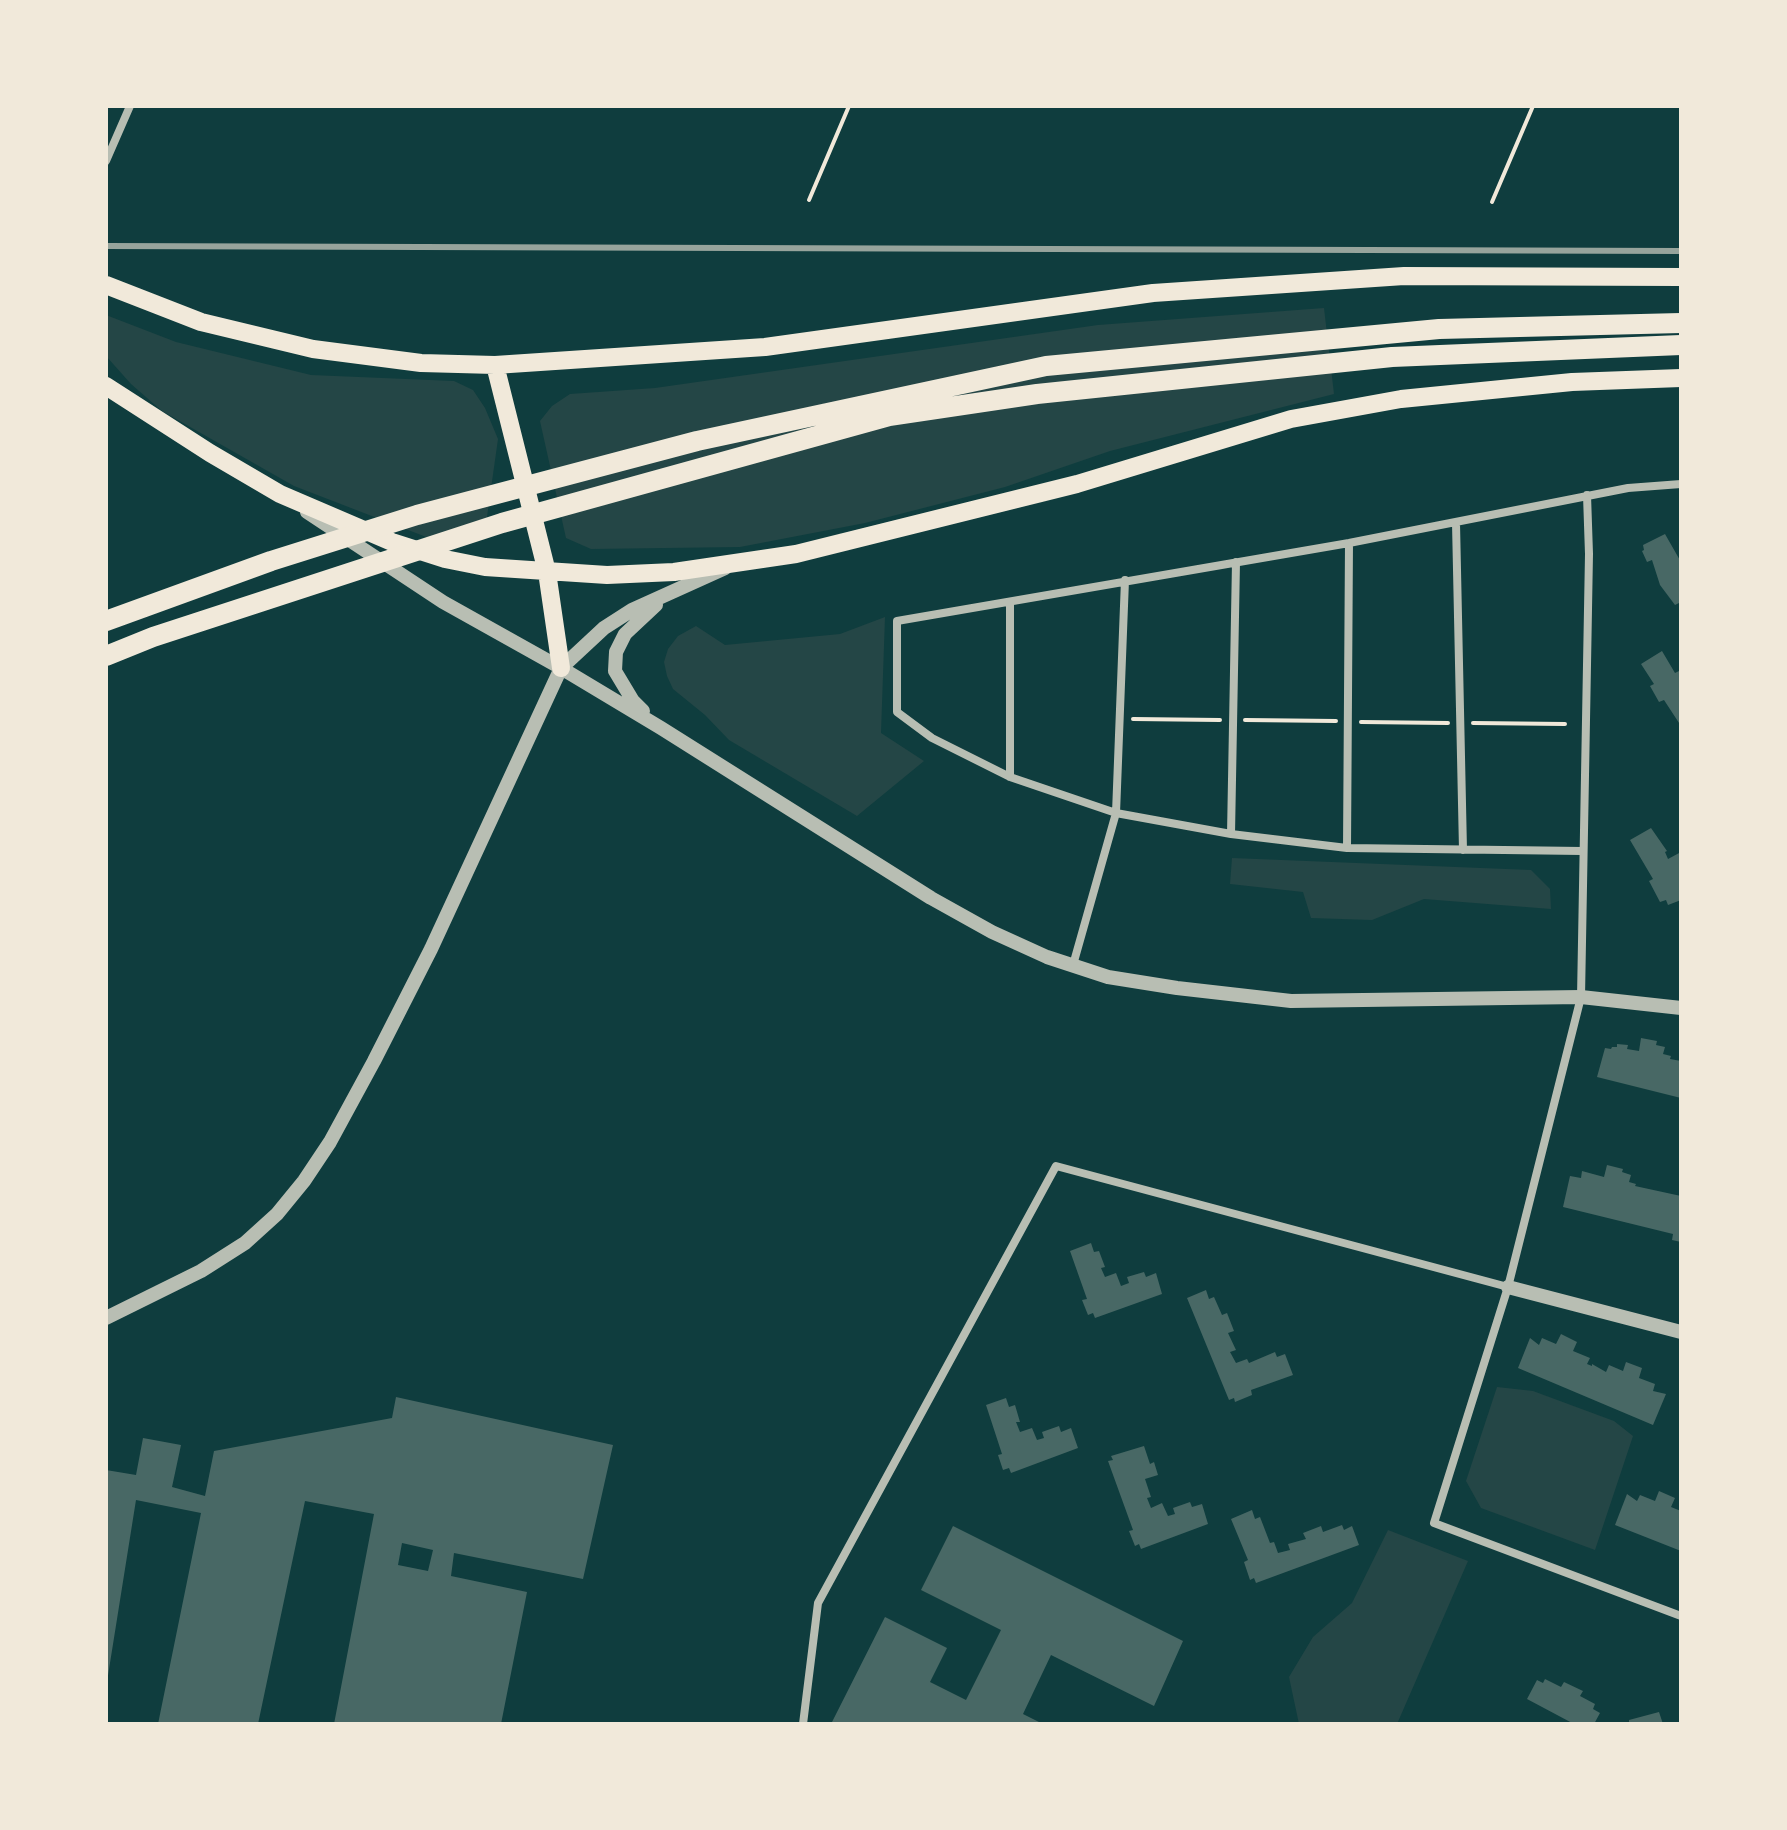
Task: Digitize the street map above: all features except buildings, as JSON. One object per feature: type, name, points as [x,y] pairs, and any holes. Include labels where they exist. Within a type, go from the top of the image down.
[{"type":"highway","points":[[106,621],[271,561],[417,515],[697,441],[1046,366],[1439,329],[1681,323]]},
{"type":"highway","points":[[106,656],[196,622],[502,523],[889,416],[1037,394],[1392,357],[1681,345]]},
{"type":"main road","points":[[106,285],[201,322],[313,349],[396,361],[495,365],[765,347],[1153,293],[1404,276],[1681,277]]},
{"type":"main road","points":[[495,365],[547,572],[561,668]]},
{"type":"main road","points":[[106,386],[280,494],[392,542],[445,559],[485,567],[620,575],[729,566],[796,554],[1077,484],[1291,419],[1401,399],[1572,382],[1681,378]]},
{"type":"street","points":[[106,161],[130,106]]},
{"type":"street","points":[[1582,851],[1347,848],[1231,834],[1116,813],[1010,777],[932,738],[897,712],[897,621],[1349,543],[1587,495],[1681,484]]},
{"type":"street","points":[[280,494],[443,602],[661,728],[931,898],[992,932],[1047,957],[1108,977],[1291,1001],[1581,997],[1681,1008]]},
{"type":"street","points":[[1587,495],[1581,997],[1508,1287],[1434,1523],[1681,1616]]},
{"type":"street","points":[[1456,523],[1463,850]]},
{"type":"street","points":[[1347,848],[1349,543]]},
{"type":"street","points":[[1231,834],[1236,562]]},
{"type":"street","points":[[106,1318],[201,1271],[245,1243],[277,1214],[330,1142],[367,1075],[424,963],[561,668],[604,628],[632,610],[729,566]]},
{"type":"street","points":[[1073,965],[1116,813],[1125,580]]},
{"type":"street","points":[[661,728],[633,701],[615,671],[616,652],[625,634],[644,614],[671,594]]},
{"type":"street","points":[[1010,602],[1010,777]]},
{"type":"street","points":[[803,1724],[818,1603],[1056,1166],[1681,1332]]},
{"type":"path","points":[[809,200],[849,106]]},
{"type":"path","points":[[1492,202],[1533,106]]},
{"type":"shaded area","points":[[1324,308],[1334,394],[1110,451],[1005,487],[865,523],[740,547],[591,549],[566,538],[540,421],[552,406],[570,394],[655,388],[1098,325]]},
{"type":"shaded area","points":[[106,315],[176,342],[311,375],[454,381],[473,390],[485,408],[498,439],[486,524],[447,545],[294,486],[162,411],[131,384],[106,356]]},
{"type":"shaded area","points":[[885,617],[881,733],[924,761],[857,816],[729,740],[673,689],[667,676],[664,662],[668,649],[678,636],[696,626],[725,645],[840,634]]},
{"type":"shaded area","points":[[1232,858],[1531,870],[1550,889],[1551,909],[1424,899],[1372,920],[1311,918],[1303,892],[1230,884]]},
{"type":"shaded area","points":[[1497,1387],[1533,1391],[1614,1421],[1633,1436],[1595,1550],[1481,1508],[1466,1481]]},
{"type":"shaded area","points":[[1388,1530],[1468,1561],[1397,1724],[1299,1724],[1289,1677],[1313,1637],[1352,1603]]},
{"type":"railway","points":[[106,246],[1681,251]]}]
